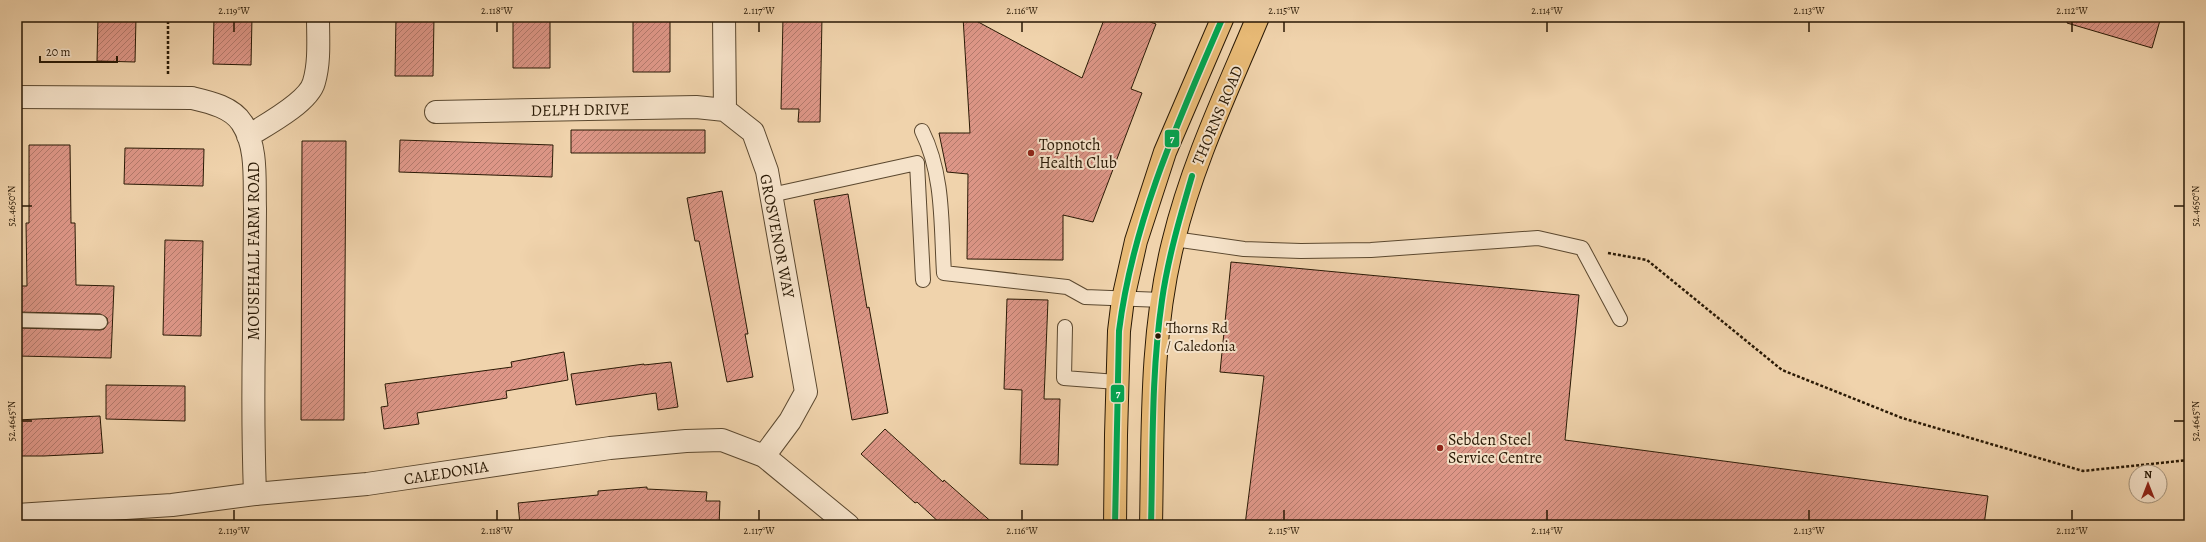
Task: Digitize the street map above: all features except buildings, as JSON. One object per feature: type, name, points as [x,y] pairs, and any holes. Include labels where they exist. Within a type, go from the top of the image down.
[{"type":"highway","name":"THORNS ROAD","points":[[1116,525],[1119,331],[1123,299],[1136,241],[1165,152],[1223,17]]},
{"type":"highway","name":"THORNS ROAD","points":[[1151,525],[1156,352],[1162,300],[1174,238],[1194,168],[1258,17]]},
{"type":"street","points":[[248,136],[300,102],[314,83],[317,62],[318,17]]},
{"type":"street","points":[[724,17],[725,110]]},
{"type":"street","name":"MOUSEHALL FARM ROAD","points":[[17,97],[192,98],[211,103],[227,110],[242,122],[248,136],[254,161],[253,429],[255,494]]},
{"type":"street","name":"DELPH DRIVE","points":[[436,112],[696,107],[725,110]]},
{"type":"street","name":"GROSVENOR WAY","points":[[725,110],[752,132],[767,171],[799,345],[806,392],[790,421],[764,456]]},
{"type":"street","name":"CALEDONIA","points":[[17,515],[172,505],[255,494],[367,484],[602,449],[686,440],[722,440],[764,456],[848,525]]},
{"type":"lane","points":[[922,132],[931,150],[936,171],[944,273],[1067,287],[1085,296],[1162,300]]},
{"type":"lane","points":[[771,195],[917,163],[923,280]]},
{"type":"lane","points":[[1174,238],[1244,249],[1309,250],[1371,250],[1538,238],[1582,248],[1620,319]]},
{"type":"lane","points":[[17,320],[100,322]]},
{"type":"lane","points":[[1066,327],[1064,378],[1118,382]]},
{"type":"path","points":[[168,17],[168,98]]},
{"type":"path","points":[[1582,248],[1647,260],[1782,370],[1902,418],[2084,471],[2189,460]]},
{"type":"transit line","name":"7","points":[[1115,525],[1119,331],[1126,290],[1135,249],[1146,210],[1174,132],[1223,17]]},
{"type":"transit line","name":"7","points":[[1151,525],[1153,412],[1158,328],[1171,253],[1192,176]]},
{"type":"place","name":"Topnotch Health Club","points":[[1031,153]]},
{"type":"place","name":"Thorns Rd / Caledonia","points":[[1158,336]]},
{"type":"place","name":"Sebden Steel Service Centre","points":[[1440,448]]}]
